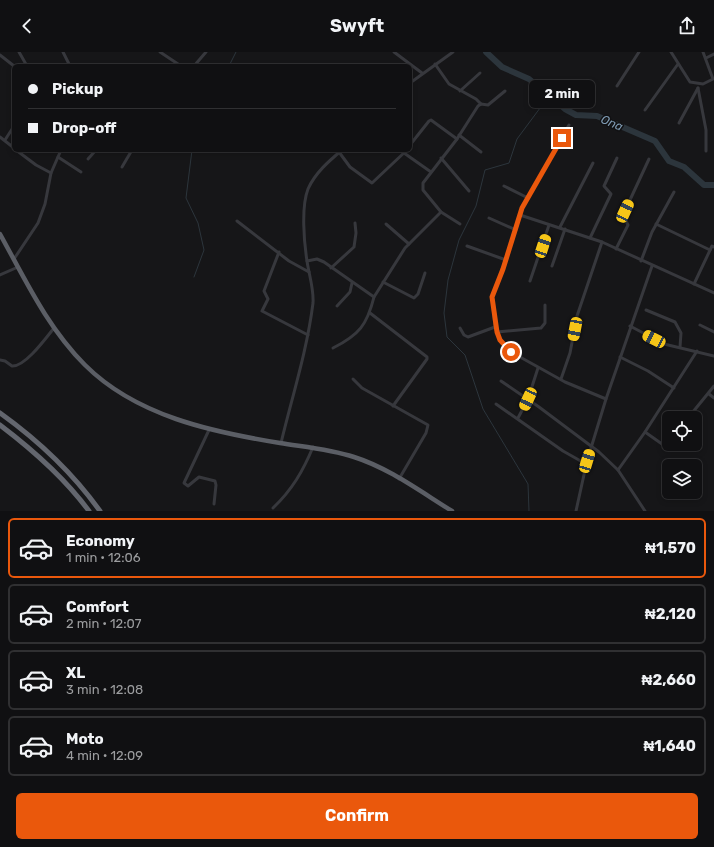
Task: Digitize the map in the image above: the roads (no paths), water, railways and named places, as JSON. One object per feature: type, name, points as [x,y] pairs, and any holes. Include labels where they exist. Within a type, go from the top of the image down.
[{"type":"highway","points":[[0,234],[54,328],[86,366],[115,388],[162,414],[209,430],[312,447],[364,460],[398,478],[452,511]]},
{"type":"highway","points":[[0,413],[56,458],[100,511]]},
{"type":"highway","points":[[0,425],[20,440],[56,472],[89,511]]},
{"type":"street","points":[[63,52],[69,64]]},
{"type":"street","points":[[160,52],[178,64]]},
{"type":"street","points":[[196,64],[206,52]]},
{"type":"street","points":[[394,52],[410,64]]},
{"type":"street","points":[[412,82],[422,73],[453,52]]},
{"type":"street","points":[[632,52],[636,56]]},
{"type":"street","points":[[617,86],[639,52]]},
{"type":"street","points":[[671,52],[690,82],[700,83],[713,80],[703,52]]},
{"type":"street","points":[[20,53],[25,64]]},
{"type":"street","points":[[706,58],[714,54]]},
{"type":"street","points":[[0,55],[12,64]]},
{"type":"street","points":[[435,64],[446,81],[460,91],[476,99],[481,104],[488,105],[505,91]]},
{"type":"street","points":[[645,110],[678,64]]},
{"type":"street","points":[[412,66],[422,73]]},
{"type":"street","points":[[460,91],[480,73]]},
{"type":"street","points":[[679,123],[700,83]]},
{"type":"street","points":[[698,88],[706,130],[706,151]]},
{"type":"street","points":[[460,224],[441,212],[424,190],[423,183],[457,139],[481,104]]},
{"type":"street","points":[[412,142],[428,121],[431,120],[457,139]]},
{"type":"street","points":[[569,125],[520,215],[506,260],[492,297],[495,327],[504,346],[538,368],[606,399]]},
{"type":"street","points":[[5,140],[12,129]]},
{"type":"street","points":[[459,135],[481,152]]},
{"type":"street","points":[[0,137],[12,146]]},
{"type":"street","points":[[19,152],[36,165],[51,173]]},
{"type":"street","points":[[14,259],[38,223],[45,204],[51,173],[60,152]]},
{"type":"street","points":[[88,159],[94,152]]},
{"type":"street","points":[[122,167],[131,152]]},
{"type":"street","points":[[281,443],[308,335],[313,301],[312,279],[309,272],[304,242],[305,202],[308,189],[325,165],[339,152]]},
{"type":"street","points":[[341,152],[350,167],[372,183],[405,152]]},
{"type":"street","points":[[407,152],[431,172]]},
{"type":"street","points":[[58,157],[81,172]]},
{"type":"street","points":[[441,158],[469,191]]},
{"type":"street","points":[[590,238],[611,194],[604,186],[618,158]]},
{"type":"street","points":[[616,249],[628,225],[628,222],[625,220],[623,215],[649,159]]},
{"type":"street","points":[[560,228],[593,163]]},
{"type":"street","points":[[504,186],[528,198]]},
{"type":"street","points":[[641,261],[656,224],[674,192]]},
{"type":"street","points":[[333,348],[352,337],[364,326],[370,313],[374,297],[399,256],[441,212]]},
{"type":"street","points":[[520,215],[602,242],[714,293]]},
{"type":"street","points":[[489,218],[516,230]]},
{"type":"street","points":[[237,221],[309,272]]},
{"type":"street","points":[[331,268],[354,247],[356,232],[355,223]]},
{"type":"street","points":[[386,224],[409,244]]},
{"type":"street","points":[[656,224],[712,248]]},
{"type":"street","points":[[530,281],[549,225]]},
{"type":"street","points":[[552,266],[565,229]]},
{"type":"street","points":[[560,379],[570,353],[577,316],[602,242]]},
{"type":"street","points":[[694,284],[714,242]]},
{"type":"street","points":[[467,246],[506,260]]},
{"type":"street","points":[[279,252],[264,291],[268,299],[262,311],[308,335]]},
{"type":"street","points":[[307,261],[317,258],[374,297]]},
{"type":"street","points":[[576,511],[586,464],[606,399],[652,266]]},
{"type":"street","points":[[0,275],[18,267]]},
{"type":"street","points":[[383,282],[414,298],[418,294],[425,273]]},
{"type":"street","points":[[337,306],[350,292],[352,283]]},
{"type":"street","points":[[497,332],[541,328],[545,323],[545,305]]},
{"type":"street","points":[[646,310],[675,322],[681,333],[680,347]]},
{"type":"street","points":[[370,313],[427,357],[393,406]]},
{"type":"street","points":[[700,325],[714,332]]},
{"type":"street","points":[[630,326],[664,344],[714,356]]},
{"type":"street","points":[[460,328],[464,335],[468,337],[495,327]]},
{"type":"street","points":[[0,360],[5,360],[12,366],[20,364],[44,342],[54,328]]},
{"type":"street","points":[[618,470],[674,388],[697,351]]},
{"type":"street","points":[[620,357],[648,371],[674,388]]},
{"type":"street","points":[[518,418],[528,399],[538,368]]},
{"type":"street","points":[[353,379],[362,388],[428,425],[426,433],[398,478]]},
{"type":"street","points":[[501,381],[592,445],[618,470],[645,511]]},
{"type":"street","points":[[694,411],[714,386]]},
{"type":"street","points":[[709,394],[714,398]]},
{"type":"street","points":[[496,404],[563,451],[586,464]]},
{"type":"street","points":[[209,430],[184,484],[188,486],[199,477],[215,481],[214,504]]},
{"type":"street","points":[[644,432],[662,444]]},
{"type":"street","points":[[273,508],[294,485],[302,473],[312,447]]},
{"type":"waterway","points":[[230,64],[236,52]]},
{"type":"waterway","name":"Ona","points":[[486,52],[502,67],[529,79],[565,109],[576,115],[597,116],[655,141],[669,161],[684,167],[704,185],[714,185]]},
{"type":"waterway","points":[[529,511],[528,484],[483,409],[465,355],[447,337],[444,313],[448,280],[459,240],[476,206],[485,170],[509,163],[517,139],[549,96]]},
{"type":"waterway","points":[[192,152],[186,198],[198,223],[204,250],[194,277]]}]
